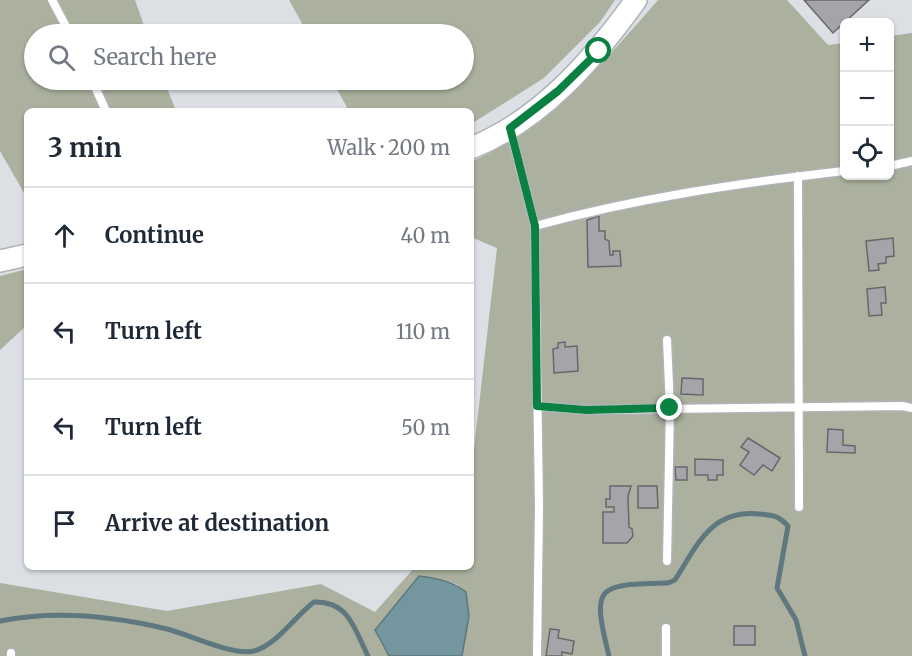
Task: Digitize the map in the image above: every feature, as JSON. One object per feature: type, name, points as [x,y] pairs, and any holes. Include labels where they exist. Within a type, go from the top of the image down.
[{"type":"street","points":[[474,146],[510,128],[558,91],[599,51],[636,0]]},
{"type":"street","points":[[0,261],[24,256]]},
{"type":"lane","points":[[52,0],[65,24]]},
{"type":"lane","points":[[97,90],[105,108]]},
{"type":"lane","points":[[510,128],[535,226],[539,507],[537,656]]},
{"type":"lane","points":[[894,165],[912,161]]},
{"type":"lane","points":[[535,226],[628,202],[728,184],[840,171]]},
{"type":"lane","points":[[798,176],[799,507]]},
{"type":"lane","points":[[667,340],[670,408],[667,561]]},
{"type":"lane","points":[[537,406],[586,410],[799,406],[912,408]]},
{"type":"lane","points":[[666,628],[666,656]]},
{"type":"green space","points":[[0,0],[135,0],[143,24],[24,24],[24,90],[168,90],[175,108],[24,108],[24,193],[0,151]]},
{"type":"green space","points":[[289,0],[615,0],[600,22],[544,78],[474,122],[474,108],[347,108],[337,90],[474,90],[474,24],[302,24]]},
{"type":"green space","points":[[658,0],[787,0],[828,45],[840,44],[840,180],[894,180],[894,35],[912,33],[912,656],[462,656],[458,585],[437,578],[419,576],[378,638],[389,656],[0,656],[0,583],[167,611],[321,584],[375,612],[412,570],[474,570],[474,449],[497,248],[474,238],[474,160],[526,130],[573,92]]},
{"type":"green space","points":[[24,270],[24,328],[0,350],[0,276]]},
{"type":"water","points":[[419,576],[444,581],[466,592],[469,616],[462,656],[389,656],[375,630]]},
{"type":"building","points":[[804,0],[869,0],[849,18],[840,18],[840,27],[833,33]]},
{"type":"building","points":[[599,216],[599,231],[605,231],[605,239],[609,241],[610,255],[613,255],[613,251],[620,251],[621,266],[588,267],[587,220]]},
{"type":"building","points":[[893,238],[894,256],[886,257],[886,263],[878,264],[879,270],[869,271],[866,241]]},
{"type":"building","points":[[885,287],[886,303],[881,303],[882,315],[869,316],[867,289]]},
{"type":"building","points":[[565,342],[565,347],[577,346],[578,371],[554,373],[553,349],[558,348],[558,343]]},
{"type":"building","points":[[682,378],[703,379],[703,395],[681,394]]},
{"type":"building","points":[[828,429],[843,430],[843,445],[855,446],[855,453],[827,452]]},
{"type":"building","points":[[748,438],[780,458],[772,471],[763,465],[754,475],[740,465],[749,452],[741,447]]},
{"type":"building","points":[[695,459],[723,460],[723,475],[717,475],[717,480],[708,480],[708,475],[695,475]]},
{"type":"building","points":[[675,467],[687,467],[687,480],[676,480]]},
{"type":"building","points":[[610,486],[631,486],[628,496],[629,527],[632,529],[633,536],[627,543],[603,543],[603,512],[614,512],[614,507],[606,507],[606,499],[610,499]]},
{"type":"building","points":[[638,486],[657,486],[658,508],[638,508]]},
{"type":"building","points":[[734,626],[755,626],[755,645],[734,645]]},
{"type":"building","points":[[550,629],[559,630],[558,638],[574,641],[572,654],[562,652],[562,656],[546,656]]},
{"type":"waterway","points":[[609,656],[601,614],[601,602],[605,593],[613,588],[626,585],[668,583],[675,580],[708,532],[729,517],[743,514],[772,516],[779,518],[788,526],[777,588],[796,620],[805,656]]},
{"type":"waterway","points":[[0,621],[63,615],[105,618],[167,629],[223,648],[245,652],[263,648],[314,602],[326,603],[343,611],[349,618],[368,656]]},
{"type":"route","points":[[599,51],[558,91],[510,128],[535,226],[537,406],[586,410],[670,408]]}]
